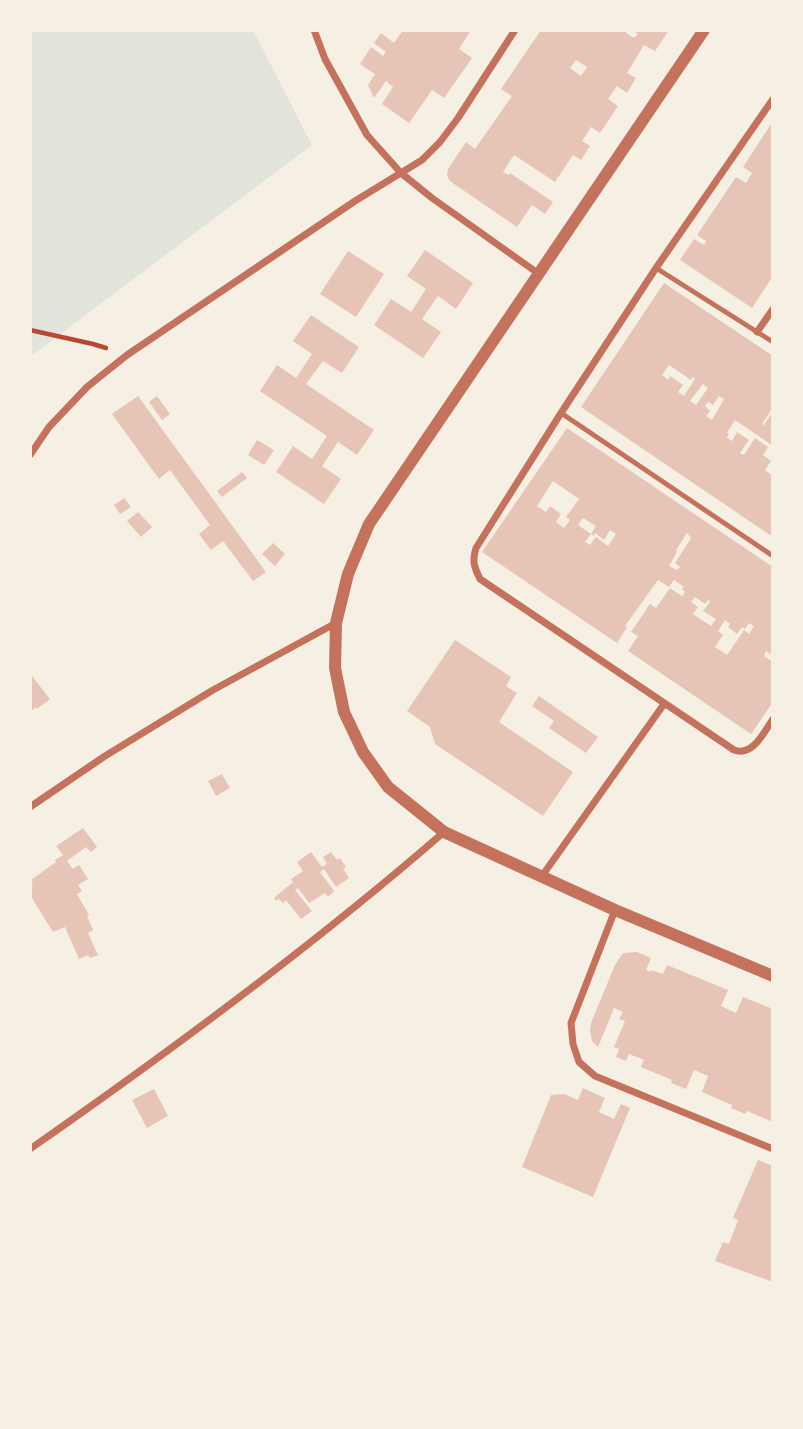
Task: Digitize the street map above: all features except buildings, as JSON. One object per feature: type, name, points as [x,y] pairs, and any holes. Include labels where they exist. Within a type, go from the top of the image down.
[{"type":"street","points":[[314,30],[325,59],[367,135],[401,173],[539,274]]},
{"type":"street","points":[[30,455],[49,428],[87,387],[127,355],[355,201],[422,160],[458,118],[515,30]]},
{"type":"street","points":[[704,30],[369,524],[348,574],[336,623],[335,668],[344,712],[363,752],[388,787],[444,832],[615,910],[773,976]]},
{"type":"street","points":[[773,99],[656,268],[476,548],[473,559],[480,579],[734,750],[751,750],[773,719]]},
{"type":"street","points":[[757,332],[773,309]]},
{"type":"street","points":[[30,807],[213,690],[336,623]]},
{"type":"street","points":[[542,876],[664,704]]},
{"type":"street","points":[[30,1149],[207,1023],[404,867],[444,832]]},
{"type":"street","points":[[615,910],[572,1023],[573,1044],[579,1062],[595,1076],[773,1149]]},
{"type":"lane","points":[[656,268],[773,342]]},
{"type":"lane","points":[[561,414],[773,556]]},
{"type":"path","points":[[30,330],[93,344],[127,355]]},
{"type":"shaded area","points":[[30,30],[253,30],[312,145],[30,357]]}]
